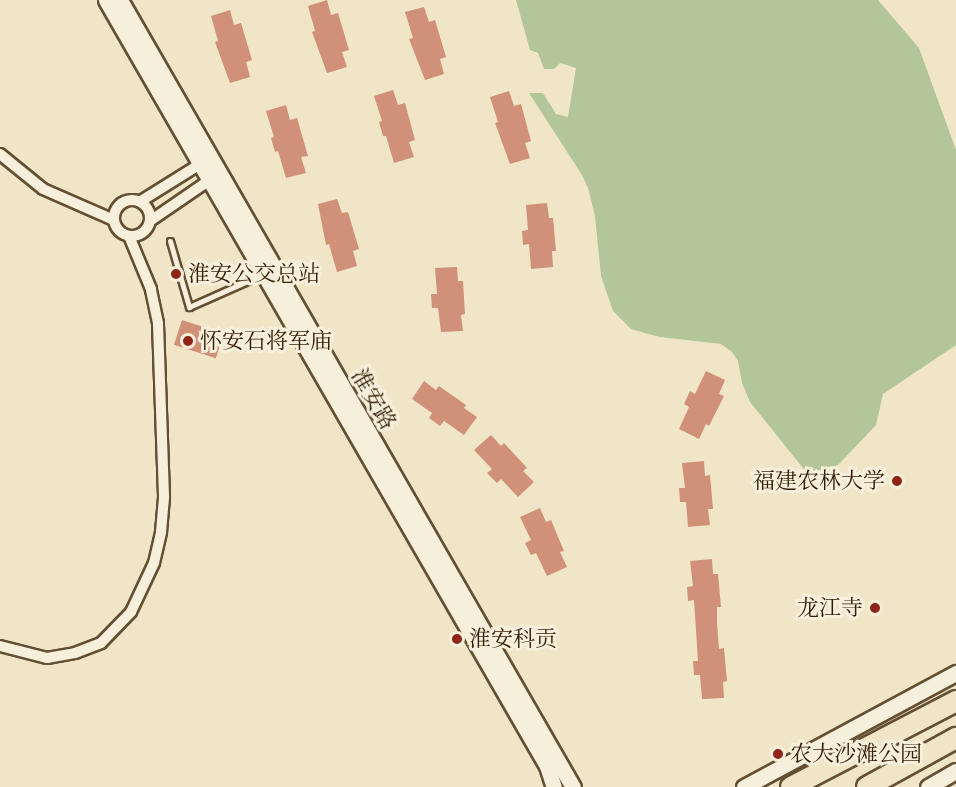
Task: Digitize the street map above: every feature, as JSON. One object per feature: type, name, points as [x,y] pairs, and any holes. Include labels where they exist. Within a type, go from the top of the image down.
[{"type":"highway","points":[[791,787],[956,700]]},
{"type":"highway","points":[[867,787],[956,738]]},
{"type":"main road","name":"淮安路","points":[[106,0],[205,161]]},
{"type":"main road","name":"淮安路","points":[[120,0],[214,177],[573,787]]},
{"type":"main road","name":"淮安路","points":[[214,177],[263,275],[547,766],[554,787]]},
{"type":"main road","points":[[744,787],[956,673]]},
{"type":"main road","points":[[928,787],[956,771]]},
{"type":"street","points":[[0,154],[44,189],[114,220],[119,231],[129,236],[151,289],[158,323],[164,496],[161,532],[154,563],[131,612],[101,643],[75,653],[47,658],[0,646]]},
{"type":"street","points":[[114,220],[121,204],[133,200],[141,201],[205,161]]},
{"type":"street","points":[[129,236],[145,231],[150,220],[214,177]]},
{"type":"street","points":[[141,201],[148,209],[150,220]]},
{"type":"lane","points":[[170,241],[189,307],[263,275]]},
{"type":"green space","points":[[516,0],[878,0],[919,48],[956,150],[956,345],[883,394],[876,425],[838,465],[807,473],[750,402],[742,383],[738,361],[732,352],[721,344],[660,337],[631,329],[613,311],[601,276],[595,216],[588,188],[529,93],[543,93],[556,114],[568,117],[576,68],[560,63],[554,69],[544,69],[538,53],[530,50]]},
{"type":"building","points":[[327,0],[331,15],[338,13],[349,50],[342,52],[347,67],[327,73],[312,32],[315,31],[308,6]]},
{"type":"building","points":[[424,7],[429,22],[435,20],[446,57],[440,59],[444,74],[425,80],[409,39],[413,38],[405,12]]},
{"type":"building","points":[[230,10],[234,25],[241,23],[252,60],[246,62],[250,77],[230,83],[215,42],[218,41],[211,16]]},
{"type":"building","points":[[393,90],[398,105],[405,103],[415,140],[409,142],[414,157],[394,163],[386,136],[383,136],[379,122],[382,121],[374,96]]},
{"type":"building","points":[[509,91],[514,106],[521,104],[531,141],[525,143],[530,158],[510,164],[495,123],[498,122],[490,97]]},
{"type":"building","points":[[286,105],[290,120],[297,118],[308,156],[301,157],[306,173],[286,178],[278,151],[275,152],[271,138],[274,137],[266,111]]},
{"type":"building","points":[[337,199],[342,213],[348,212],[359,249],[353,251],[357,266],[337,272],[329,244],[326,245],[318,204]]},
{"type":"building","points":[[547,203],[549,218],[553,218],[556,251],[552,251],[553,267],[531,269],[529,244],[523,245],[522,231],[528,230],[526,205]]},
{"type":"building","points":[[457,267],[458,281],[463,281],[465,314],[461,315],[463,331],[441,332],[438,308],[432,308],[431,294],[437,294],[435,268]]},
{"type":"building","name":"怀安石将军庙","points":[[182,320],[224,334],[216,358],[174,345]]},
{"type":"building","points":[[706,371],[725,380],[719,394],[724,396],[709,426],[706,424],[699,439],[679,429],[689,407],[684,404],[690,391],[695,394]]},
{"type":"building","points":[[424,381],[436,390],[439,386],[466,405],[464,408],[477,417],[464,435],[444,421],[440,426],[429,418],[432,413],[412,399]]},
{"type":"building","points":[[491,435],[501,446],[504,443],[527,468],[523,471],[534,482],[518,497],[501,479],[497,483],[487,473],[492,469],[474,450]]},
{"type":"building","points":[[704,461],[705,476],[710,475],[713,509],[708,509],[710,525],[688,527],[686,502],[680,502],[679,488],[685,488],[682,463]]},
{"type":"building","points":[[540,508],[546,522],[551,520],[564,551],[560,552],[567,567],[547,576],[536,553],[531,555],[525,543],[531,540],[520,517]]},
{"type":"building","points":[[712,559],[713,574],[718,574],[721,607],[717,607],[719,649],[724,648],[727,681],[723,682],[724,698],[702,699],[700,675],[694,675],[693,661],[698,661],[694,600],[688,601],[687,587],[693,586],[690,561]]},
{"type":"place","name":"淮安公交总站","points":[[176,274]]},
{"type":"place","name":"怀安石将军庙","points":[[188,341]]},
{"type":"place","name":"福建农林大学","points":[[897,481]]},
{"type":"place","name":"龙江寺","points":[[875,608]]},
{"type":"place","name":"淮安科贡","points":[[457,639]]},
{"type":"place","name":"农大沙滩公园","points":[[778,754]]}]
